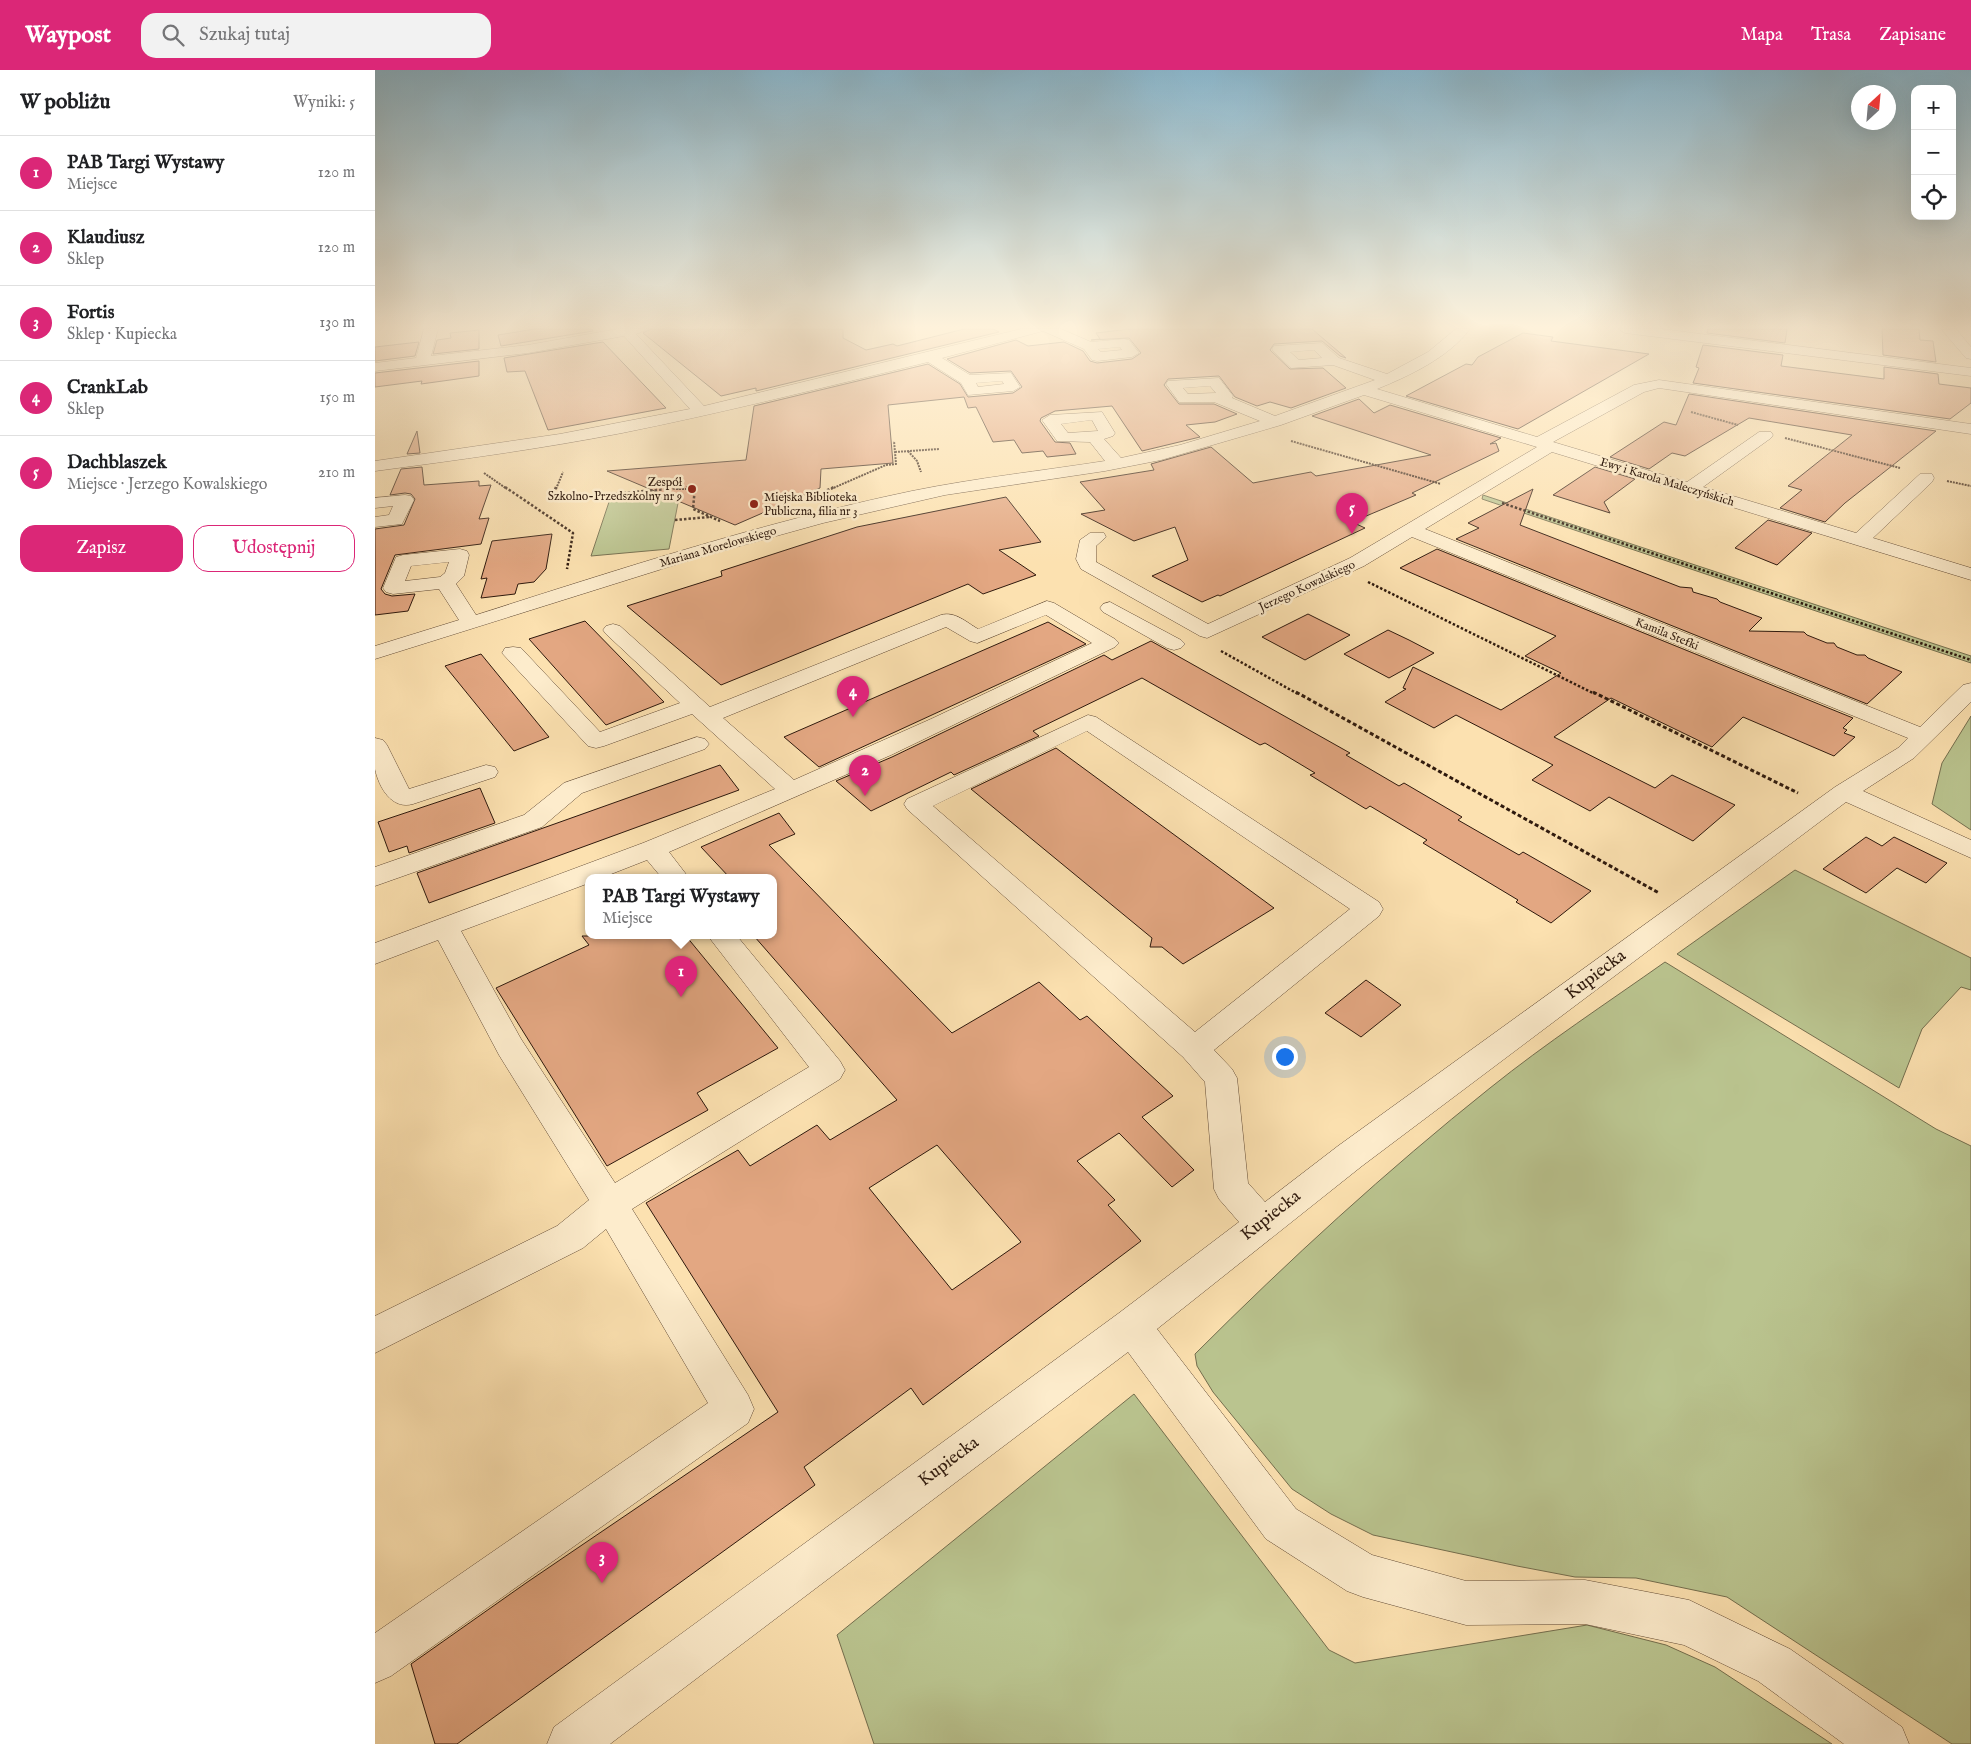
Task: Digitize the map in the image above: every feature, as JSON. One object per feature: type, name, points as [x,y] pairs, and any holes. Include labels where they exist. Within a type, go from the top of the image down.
[{"type":"street","points":[[696,407],[700,411]]},
{"type":"street","points":[[375,466],[562,438],[716,407]]},
{"type":"street","points":[[1240,407],[1275,422]]},
{"type":"street","name":"Mariana Morelowskiego","points":[[375,653],[753,536],[884,502],[985,483],[1116,463],[1215,441],[1316,407]]},
{"type":"street","name":"Ewy i Karola Maleczyńskich","points":[[1420,407],[1971,574]]},
{"type":"street","name":"Jerzego Kowalskiego","points":[[1097,538],[1087,544],[1085,559],[1088,565],[1207,632],[1339,571],[1471,494],[1544,445],[1607,407]]},
{"type":"street","name":"Jerzego Kowalskiego","points":[[1819,407],[1971,429]]},
{"type":"street","points":[[1689,489],[1765,435]]},
{"type":"street","points":[[1094,437],[1116,463]]},
{"type":"street","points":[[1859,540],[1926,478]]},
{"type":"street","points":[[375,503],[405,500],[395,520],[375,522]]},
{"type":"street","name":"Kamila Stefki","points":[[1411,530],[1923,736]]},
{"type":"street","points":[[445,582],[471,623]]},
{"type":"street","points":[[375,954],[444,926],[652,849],[791,790],[1013,689],[1108,643],[1047,607],[977,637],[948,619],[702,710],[596,740],[513,652]]},
{"type":"street","points":[[1110,608],[1174,644]]},
{"type":"street","points":[[1102,639],[1137,623]]},
{"type":"street","points":[[613,630],[791,790]]},
{"type":"street","name":"Kupiecka","points":[[571,1744],[1132,1326],[1350,1156],[1834,799],[1906,753],[1971,690]]},
{"type":"street","points":[[1194,1048],[1369,909],[1088,722],[916,804],[1194,1048],[1221,1078],[1231,1189],[1263,1223]]},
{"type":"street","points":[[375,877],[533,821],[573,788],[697,744]]},
{"type":"street","points":[[375,745],[399,794],[404,799],[486,772]]},
{"type":"street","points":[[1834,799],[1971,850]]},
{"type":"street","points":[[652,849],[673,874]]},
{"type":"street","points":[[375,1660],[734,1409],[610,1204],[510,1047],[444,926]]},
{"type":"street","points":[[375,1335],[570,1237],[610,1204],[829,1070],[724,939]]},
{"type":"street","points":[[1132,1326],[1281,1524],[1363,1575],[1466,1603],[1585,1602],[1689,1622],[1774,1665],[1885,1744]]},
{"type":"path","points":[[1682,410],[1747,427]]},
{"type":"path","points":[[1785,438],[1904,469]]},
{"type":"path","points":[[1287,440],[1471,494],[1971,660]]},
{"type":"path","points":[[821,493],[886,465],[896,464],[894,441]]},
{"type":"path","points":[[895,452],[939,449]]},
{"type":"path","points":[[908,452],[917,461],[923,477]]},
{"type":"path","points":[[480,471],[573,533],[565,576]]},
{"type":"path","points":[[563,472],[551,499],[695,487],[693,509],[727,524]]},
{"type":"path","points":[[1945,480],[1971,486]]},
{"type":"path","points":[[675,520],[710,517]]},
{"type":"path","points":[[1339,571],[1356,576],[1834,799]]},
{"type":"path","points":[[1221,650],[1657,892]]},
{"type":"green space","points":[[680,493],[669,549],[591,556],[610,499]]},
{"type":"green space","points":[[1483,495],[1971,656],[1971,663],[1482,499]]},
{"type":"green space","points":[[1971,716],[1971,830],[1932,804],[1942,763]]},
{"type":"green space","points":[[1795,870],[1971,958],[1971,990],[1961,987],[1922,1029],[1899,1088],[1677,954]]},
{"type":"green space","points":[[1665,962],[1936,1129],[1971,1146],[1971,1744],[1952,1744],[1727,1597],[1636,1578],[1575,1577],[1373,1535],[1331,1514],[1292,1489],[1213,1392],[1197,1366],[1195,1354],[1302,1250],[1413,1151],[1533,1055]]},
{"type":"green space","points":[[1134,1394],[1329,1650],[1355,1663],[1587,1625],[1666,1645],[1715,1667],[1832,1744],[874,1744],[837,1635]]},
{"type":"building","points":[[539,407],[666,408],[548,430]]},
{"type":"building","points":[[754,407],[888,407],[893,463],[821,469],[820,488],[735,525],[607,471],[746,460]]},
{"type":"building","points":[[976,407],[1099,407],[1055,411],[1041,418],[1040,421],[1055,442],[1070,443],[1076,454],[1047,457],[1043,451],[1022,453],[1014,440],[993,442]]},
{"type":"building","points":[[1113,407],[1221,407],[1237,414],[1215,422],[1186,425],[1200,437],[1142,451]]},
{"type":"building","points":[[1337,407],[1368,407],[1374,413],[1386,407],[1397,407],[1501,438],[1490,444],[1496,443],[1499,451],[1412,493],[1416,495],[1352,522],[1365,528],[1220,596],[1218,595],[1202,602],[1152,576],[1188,560],[1175,527],[1134,541],[1081,514],[1105,510],[1080,482],[1154,470],[1151,464],[1211,447],[1253,483],[1311,472],[1316,476],[1431,455],[1312,416]]},
{"type":"building","points":[[1444,407],[1556,407],[1518,429]]},
{"type":"building","points":[[1683,407],[1777,407],[1936,431],[1845,503],[1825,522],[1780,508],[1802,490],[1788,486],[1852,435],[1749,418],[1685,456],[1672,453],[1649,469],[1610,457],[1664,422],[1676,425]]},
{"type":"building","points":[[1865,407],[1966,407],[1950,419]]},
{"type":"building","points":[[417,431],[420,453],[407,454]]},
{"type":"building","points":[[422,467],[424,485],[479,481],[479,486],[491,485],[479,519],[489,518],[481,544],[395,555],[381,589],[385,594],[392,596],[415,594],[408,611],[375,615],[375,529],[404,525],[415,499],[411,494],[405,493],[390,495],[401,469]]},
{"type":"building","points":[[1595,467],[1635,479],[1604,502],[1610,513],[1553,495]]},
{"type":"building","points":[[1533,489],[1520,525],[1680,587],[1692,588],[1693,592],[1717,599],[1720,602],[1762,618],[1749,631],[1804,632],[1827,643],[1834,643],[1837,647],[1857,655],[1865,655],[1902,672],[1867,704],[1456,539],[1479,528],[1468,523]]},
{"type":"building","points":[[1006,497],[1041,542],[999,550],[1036,575],[983,594],[968,584],[721,685],[627,606],[722,576],[721,571],[857,527]]},
{"type":"building","points":[[1768,520],[1812,533],[1777,565],[1735,548]]},
{"type":"building","points":[[552,534],[546,569],[534,582],[518,584],[515,594],[481,598],[487,578],[481,579],[492,541]]},
{"type":"building","points":[[1437,549],[1853,718],[1843,728],[1847,730],[1844,733],[1855,737],[1834,756],[1743,717],[1712,747],[1611,698],[1554,737],[1655,788],[1672,775],[1735,805],[1693,841],[1609,797],[1590,811],[1532,780],[1553,765],[1456,715],[1434,728],[1385,702],[1406,689],[1403,688],[1413,667],[1501,710],[1561,673],[1525,656],[1556,636],[1400,568]]},
{"type":"building","points":[[1308,614],[1350,635],[1305,660],[1262,637]]},
{"type":"building","points":[[585,621],[664,702],[606,725],[529,639]]},
{"type":"building","points":[[1048,622],[1086,644],[819,767],[784,737]]},
{"type":"building","points":[[1388,630],[1434,653],[1389,678],[1344,654]]},
{"type":"building","points":[[1151,641],[1350,753],[1346,755],[1399,786],[1404,783],[1462,817],[1458,820],[1519,855],[1523,852],[1591,891],[1551,923],[1516,902],[1518,900],[1423,843],[1427,840],[1370,806],[1366,809],[1310,775],[1315,773],[1265,743],[1260,745],[1142,678],[1033,731],[1039,736],[954,775],[951,772],[871,811],[836,781],[892,757],[1104,655],[1112,660]]},
{"type":"building","points":[[481,654],[549,737],[514,751],[445,666]]},
{"type":"building","points":[[1056,748],[1274,908],[1183,964],[1162,947],[1150,947],[1152,938],[971,789]]},
{"type":"building","points":[[720,765],[739,790],[429,903],[417,873]]},
{"type":"building","points":[[480,788],[495,823],[409,853],[407,846],[389,852],[378,822]]},
{"type":"building","points":[[779,813],[795,834],[769,845],[952,1033],[1039,982],[1080,1020],[1087,1016],[1173,1096],[1142,1117],[1194,1170],[1172,1187],[1119,1133],[1077,1161],[1115,1200],[1108,1205],[1141,1241],[923,1405],[911,1388],[804,1467],[815,1485],[457,1744],[435,1744],[411,1664],[526,1583],[778,1412],[646,1203],[738,1150],[750,1166],[817,1125],[830,1140],[897,1100],[757,939],[777,939],[777,874],[726,874],[701,847]],"holes":[[[937,1145],[1021,1242],[952,1290],[869,1188]]]},
{"type":"building","points":[[1866,837],[1882,846],[1894,837],[1947,863],[1926,883],[1897,868],[1866,893],[1823,869]]},
{"type":"building","points":[[582,936],[585,936],[585,939],[688,939],[778,1048],[697,1093],[708,1110],[607,1166],[496,988],[589,945]]},
{"type":"building","points":[[1366,980],[1401,1005],[1361,1037],[1325,1013]]},
{"type":"place","name":"Zespół Szkolno-Przedszkolny nr 9","points":[[692,489]]},
{"type":"place","name":"Miejska Biblioteka Publiczna, filia nr 3","points":[[754,504]]},
{"type":"place","name":"Dachblaszek","points":[[1352,534]]},
{"type":"place","name":"CrankLab","points":[[853,717]]},
{"type":"place","name":"Klaudiusz","points":[[865,796]]},
{"type":"place","name":"PAB Targi Wystawy","points":[[681,997]]},
{"type":"place","name":"Fortis","points":[[602,1583]]}]
